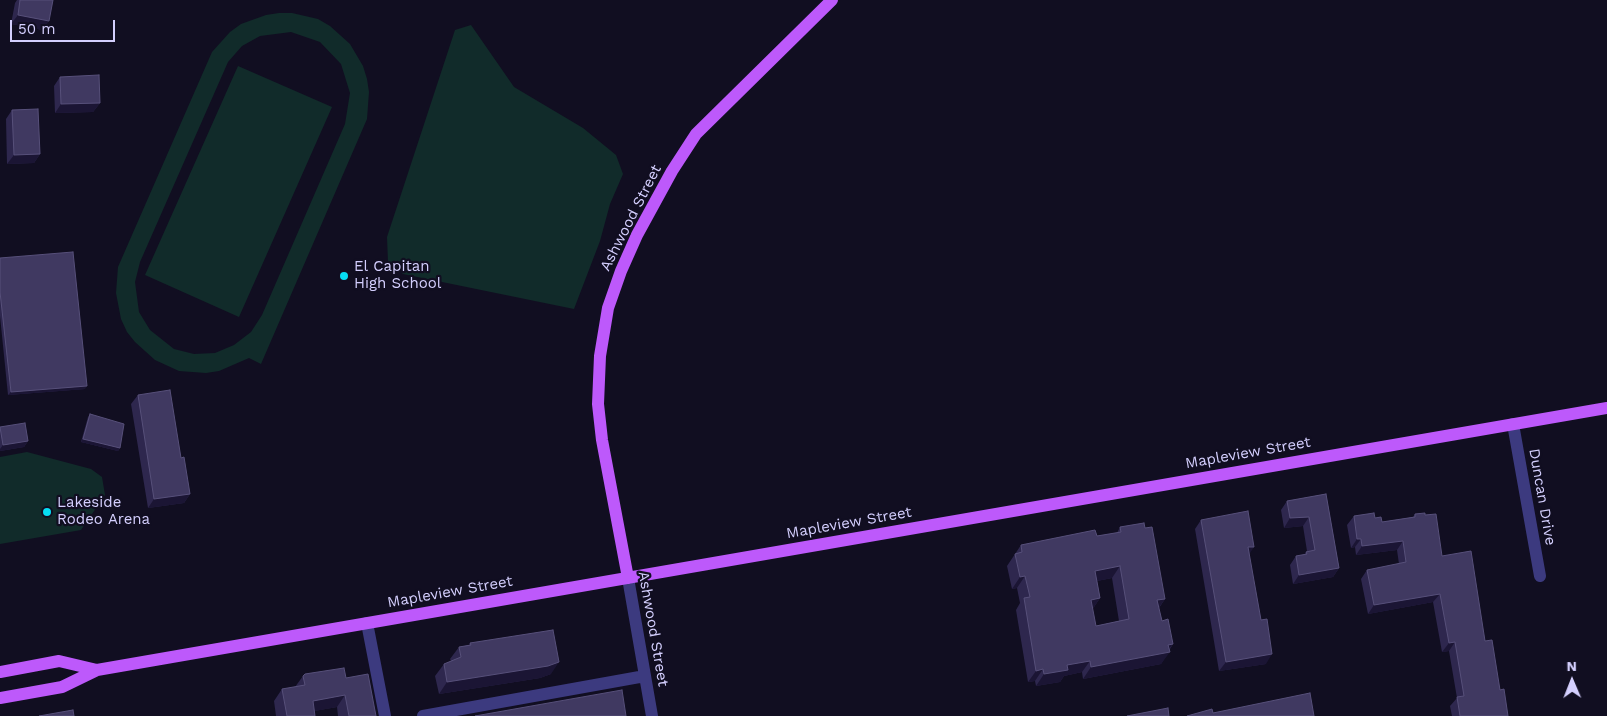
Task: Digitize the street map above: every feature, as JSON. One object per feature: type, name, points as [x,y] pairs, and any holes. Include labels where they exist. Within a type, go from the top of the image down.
[{"type":"main road","name":"Ashwood Street","points":[[628,578],[602,440],[598,404],[600,356],[608,308],[621,271],[637,235],[672,171],[696,134],[832,0]]},
{"type":"main road","name":"Mapleview Street","points":[[0,698],[62,687],[97,670],[1607,408]]},
{"type":"main road","name":"Mapleview Street","points":[[0,672],[59,661],[97,670]]},
{"type":"street","name":"Duncan Drive","points":[[1513,424],[1540,576]]},
{"type":"street","name":"Ashwood Street","points":[[628,578],[652,716]]},
{"type":"street","points":[[367,623],[385,716]]},
{"type":"street","points":[[423,716],[645,676]]},
{"type":"green space","points":[[292,13],[318,19],[330,26],[350,44],[363,66],[367,79],[369,92],[367,119],[261,364],[249,358],[219,371],[206,373],[179,371],[155,360],[127,332],[121,319],[116,293],[118,267],[212,52],[230,32],[241,24],[266,15]],"holes":[[[291,32],[320,42],[341,64],[350,93],[345,124],[262,315],[251,332],[234,345],[215,353],[194,354],[174,349],[150,330],[139,312],[135,282],[140,262],[228,62],[242,46],[260,36]]]},
{"type":"green space","points":[[471,25],[514,87],[583,128],[616,155],[623,174],[610,204],[600,241],[574,309],[403,274],[388,262],[387,237],[455,30]]},
{"type":"green space","points":[[238,66],[332,107],[239,317],[145,275]]},
{"type":"green space","name":"Lakeside Rodeo Arena","points":[[27,452],[91,469],[102,477],[105,495],[81,530],[0,544],[0,457]]},
{"type":"building","points":[[20,0],[53,0],[49,21],[18,15]]},
{"type":"building","points":[[99,75],[100,103],[61,104],[60,77]]},
{"type":"building","points":[[38,109],[40,154],[14,155],[12,110]]},
{"type":"building","points":[[73,252],[87,386],[11,392],[0,292],[0,258]]},
{"type":"building","points":[[170,390],[181,458],[184,457],[190,494],[154,499],[138,395]]},
{"type":"building","points":[[90,414],[124,424],[120,448],[83,439]]},
{"type":"building","points":[[25,423],[28,441],[3,445],[0,427]]},
{"type":"building","points":[[1326,494],[1339,568],[1299,575],[1296,556],[1315,550],[1309,517],[1290,518],[1287,501]]},
{"type":"building","points":[[1248,511],[1254,547],[1248,547],[1261,620],[1267,619],[1272,654],[1226,662],[1201,520]]},
{"type":"building","points":[[1374,513],[1375,518],[1381,517],[1382,522],[1415,517],[1415,514],[1436,514],[1442,556],[1471,551],[1485,641],[1492,640],[1500,690],[1504,689],[1508,716],[1460,716],[1457,697],[1464,696],[1455,642],[1449,643],[1440,594],[1374,605],[1367,570],[1406,562],[1403,541],[1362,546],[1361,539],[1357,539],[1354,516]]},
{"type":"building","points":[[1144,523],[1145,528],[1152,527],[1165,599],[1157,600],[1162,621],[1168,619],[1173,644],[1168,645],[1170,652],[1091,667],[1090,661],[1067,665],[1068,670],[1044,674],[1043,669],[1036,671],[1024,598],[1030,597],[1025,576],[1020,577],[1015,554],[1022,552],[1021,545],[1095,530],[1097,536],[1121,532],[1120,527]],"holes":[[[1120,566],[1129,619],[1096,626],[1091,600],[1100,598],[1095,571]]]},
{"type":"building","points":[[553,630],[559,662],[548,666],[447,682],[444,664],[461,657],[459,647],[471,645],[470,643]]},
{"type":"building","points":[[344,668],[346,678],[368,674],[376,716],[349,716],[345,695],[313,701],[315,716],[287,716],[282,689],[305,685],[303,676],[305,674]]},
{"type":"building","points":[[622,690],[626,716],[475,716]]},
{"type":"building","points":[[1310,693],[1314,716],[1187,716],[1212,709],[1213,713]]},
{"type":"building","points":[[1168,708],[1169,716],[1127,716]]},
{"type":"building","points":[[73,710],[74,716],[39,716]]},
{"type":"place","name":"El Capitan High School","points":[[344,276]]},
{"type":"place","name":"Lakeside Rodeo Arena","points":[[47,512]]}]
